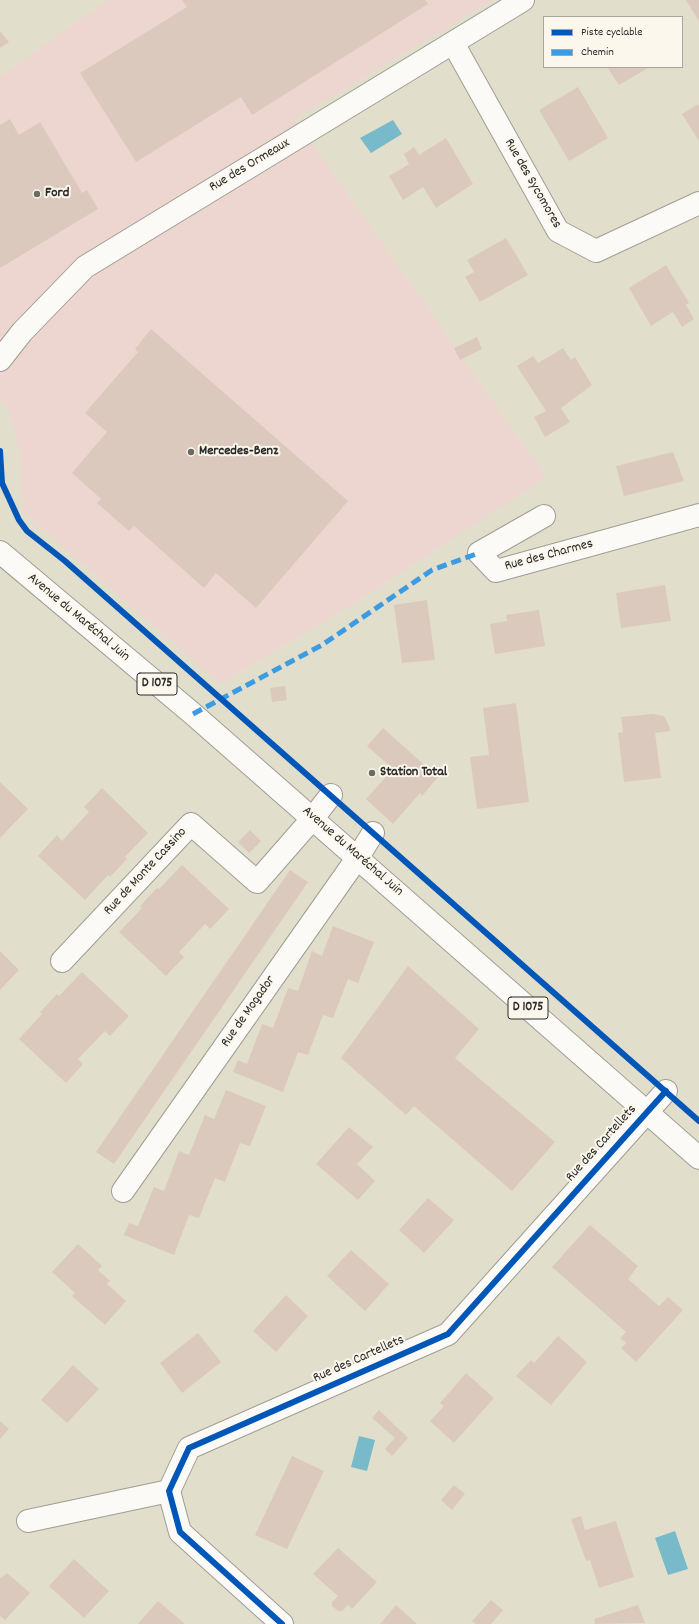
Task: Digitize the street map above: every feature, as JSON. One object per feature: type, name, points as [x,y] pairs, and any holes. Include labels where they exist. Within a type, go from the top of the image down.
[{"type":"street","name":"Rue des Ormeaux","points":[[0,360],[22,332],[85,267],[523,0]]},
{"type":"street","name":"Rue des Sycomores","points":[[453,43],[558,231],[596,251],[699,203]]},
{"type":"street","name":"Rue des Charmes","points":[[544,516],[479,553],[496,571],[699,515]]},
{"type":"street","name":"Avenue du Maréchal Juin","points":[[0,552],[193,714],[358,857],[699,1158]]},
{"type":"street","name":"Rue de Monte Cassino","points":[[62,961],[191,824],[257,882],[331,795]]},
{"type":"street","name":"Rue de Mogador","points":[[123,1191],[358,857],[373,833]]},
{"type":"street","name":"Rue des Cartellets","points":[[169,1491],[189,1448],[448,1334],[666,1091]]},
{"type":"street","points":[[28,1521],[169,1491],[180,1532],[282,1624]]},
{"type":"shaded area","points":[[107,0],[493,0],[295,119],[546,477],[352,605],[220,684],[23,512],[19,450],[8,408],[0,400],[0,77]]},
{"type":"water","points":[[393,120],[402,134],[371,153],[360,138]]},
{"type":"water","points":[[359,1436],[375,1440],[367,1471],[351,1467]]},
{"type":"water","points":[[675,1531],[688,1569],[668,1575],[655,1538]]},
{"type":"building","points":[[182,0],[425,0],[428,4],[252,115],[241,97],[136,162],[80,73],[187,7]]},
{"type":"building","points":[[686,0],[699,0],[699,21]]},
{"type":"building","points":[[0,31],[9,42],[0,48]]},
{"type":"building","points":[[608,68],[648,68],[619,85]]},
{"type":"building","points":[[578,87],[608,138],[569,161],[539,110]]},
{"type":"building","points":[[698,104],[699,106],[699,141],[682,114]]},
{"type":"building","name":"Ford","points":[[10,119],[19,135],[40,122],[82,193],[87,190],[98,209],[0,268],[0,125]]},
{"type":"building","points":[[446,138],[473,184],[436,208],[423,187],[403,200],[389,176],[409,164],[404,154],[414,147],[419,155]]},
{"type":"building","points":[[506,238],[528,275],[480,302],[465,277],[474,272],[467,260]]},
{"type":"building","points":[[666,265],[689,303],[686,305],[694,319],[682,327],[673,312],[651,326],[629,288]]},
{"type":"building","name":"Mercedes-Benz","points":[[151,329],[348,501],[256,608],[216,573],[204,588],[134,526],[129,531],[97,503],[101,499],[72,473],[107,432],[85,413],[138,352],[135,349]]},
{"type":"building","points":[[477,337],[482,349],[460,360],[454,348]]},
{"type":"building","points":[[563,348],[571,360],[575,357],[592,385],[561,408],[570,422],[545,437],[534,417],[546,411],[517,366],[533,356],[538,363]]},
{"type":"building","points":[[673,452],[684,481],[624,496],[616,466]]},
{"type":"building","points":[[665,585],[671,621],[621,628],[616,593]]},
{"type":"building","points":[[427,600],[435,660],[402,663],[394,605]]},
{"type":"building","points":[[539,610],[545,646],[495,654],[490,624],[507,621],[506,615]]},
{"type":"building","points":[[285,686],[287,700],[272,702],[270,688]]},
{"type":"building","points":[[516,703],[529,802],[477,809],[470,757],[489,755],[483,708]]},
{"type":"building","points":[[653,714],[664,716],[670,731],[655,733],[661,778],[624,782],[618,733],[623,732],[621,717]]},
{"type":"building","points":[[383,728],[438,777],[422,796],[420,793],[393,824],[366,799],[393,769],[367,746]]},
{"type":"building","points":[[0,782],[28,809],[0,838]]},
{"type":"building","points":[[102,788],[148,833],[125,857],[127,859],[110,877],[108,875],[85,900],[38,856],[57,835],[62,841],[89,812],[84,807]]},
{"type":"building","points":[[250,830],[261,841],[249,853],[238,842]]},
{"type":"building","points":[[182,865],[229,909],[210,929],[205,924],[179,952],[184,957],[166,976],[119,932],[142,908],[140,906]]},
{"type":"building","points":[[290,870],[308,882],[114,1164],[96,1152]]},
{"type":"building","points":[[333,926],[374,942],[358,983],[348,979],[333,1018],[323,1015],[308,1055],[298,1052],[283,1092],[233,1072],[238,1060],[247,1064],[262,1024],[273,1028],[288,988],[298,991],[312,951],[322,956]]},
{"type":"building","points":[[0,951],[19,970],[0,990]]},
{"type":"building","points":[[408,966],[479,1029],[455,1058],[555,1142],[512,1191],[414,1106],[406,1115],[341,1058]]},
{"type":"building","points":[[82,972],[129,1016],[110,1036],[105,1031],[78,1059],[83,1064],[66,1083],[19,1039],[42,1014],[40,1012],[57,994],[59,996]]},
{"type":"building","points":[[226,1090],[266,1106],[250,1146],[240,1143],[225,1182],[215,1178],[199,1218],[189,1215],[174,1255],[124,1235],[129,1223],[138,1226],[154,1187],[164,1191],[179,1151],[189,1155],[205,1115],[214,1119]]},
{"type":"building","points":[[349,1127],[373,1147],[357,1164],[375,1181],[358,1200],[316,1164]]},
{"type":"building","points":[[428,1198],[454,1220],[424,1253],[399,1230]]},
{"type":"building","points":[[590,1225],[638,1266],[628,1279],[659,1306],[668,1297],[683,1310],[636,1362],[621,1348],[626,1343],[620,1338],[626,1332],[552,1267]]},
{"type":"building","points":[[78,1244],[102,1266],[98,1270],[110,1281],[107,1284],[126,1301],[105,1325],[72,1296],[75,1293],[52,1272]]},
{"type":"building","points":[[351,1250],[389,1284],[365,1311],[327,1276]]},
{"type":"building","points":[[286,1295],[308,1316],[276,1352],[253,1331]]},
{"type":"building","points":[[198,1333],[221,1362],[182,1393],[160,1363]]},
{"type":"building","points":[[558,1336],[587,1362],[551,1405],[516,1376],[531,1360],[534,1363]]},
{"type":"building","points":[[73,1365],[99,1389],[67,1423],[41,1400]]},
{"type":"building","points":[[466,1373],[494,1398],[454,1443],[430,1421],[444,1406],[440,1403]]},
{"type":"building","points":[[379,1410],[408,1438],[392,1456],[385,1449],[395,1438],[372,1418]]},
{"type":"building","points":[[0,1421],[9,1429],[0,1439]]},
{"type":"building","points":[[292,1456],[324,1471],[287,1549],[255,1535]]},
{"type":"building","points":[[454,1485],[465,1494],[452,1510],[441,1500]]},
{"type":"building","points":[[581,1516],[585,1530],[616,1521],[634,1577],[599,1588],[590,1560],[586,1561],[571,1519]]},
{"type":"building","points":[[338,1548],[377,1582],[352,1609],[348,1605],[342,1611],[338,1611],[332,1606],[332,1602],[338,1596],[313,1574]]},
{"type":"building","points":[[74,1559],[109,1591],[84,1618],[49,1586]]},
{"type":"building","points":[[7,1573],[30,1593],[5,1620],[0,1616],[0,1577],[1,1578]]},
{"type":"building","points":[[491,1600],[503,1610],[491,1624],[476,1624],[472,1621]]},
{"type":"building","points":[[158,1601],[185,1624],[138,1624]]},
{"type":"building","points":[[396,1605],[417,1624],[380,1624]]},
{"type":"building","points":[[638,1605],[645,1623],[595,1624],[594,1619]]},
{"type":"marked path","points":[[193,714],[322,645],[432,570],[479,553]]},
{"type":"cycle path","points":[[0,451],[2,483],[19,520],[27,531],[65,561],[699,1121]]},
{"type":"cycle path","points":[[282,1624],[180,1532],[169,1491],[189,1448],[448,1334],[666,1091]]},
{"type":"place","name":"Ford","points":[[37,194]]},
{"type":"place","name":"Mercedes-Benz","points":[[191,452]]},
{"type":"place","name":"Station Total","points":[[372,773]]}]
